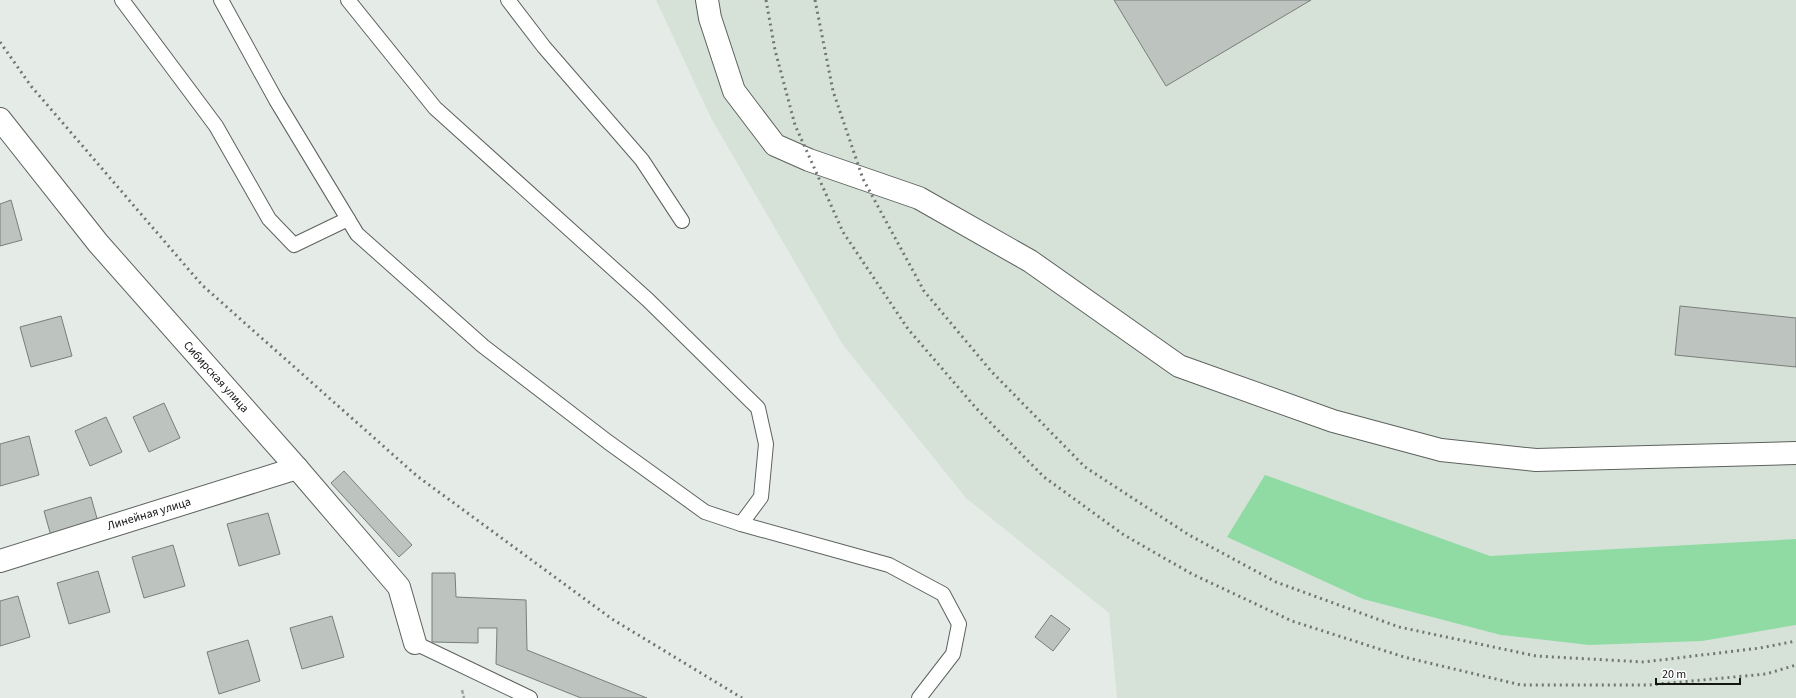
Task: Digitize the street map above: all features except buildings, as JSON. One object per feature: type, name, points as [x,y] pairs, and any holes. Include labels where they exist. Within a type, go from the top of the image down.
[{"type":"street","points":[[707,0],[710,18],[734,91],[775,145],[809,160],[919,198],[1030,261],[1179,366],[1333,421],[1441,450],[1536,460],[1796,453]]},
{"type":"street","name":"Сибирская улица","points":[[0,119],[98,243],[297,468],[399,587],[415,643]]},
{"type":"street","name":"Линейная улица","points":[[0,561],[297,468]]},
{"type":"lane","points":[[122,0],[216,126],[269,219],[294,245],[348,219]]},
{"type":"lane","points":[[221,0],[276,100],[357,234],[483,346],[608,442],[705,512],[741,524],[889,565],[943,594],[959,624],[953,654],[920,698]]},
{"type":"lane","points":[[348,0],[435,108],[648,300],[758,408],[766,444],[761,497],[741,524]]},
{"type":"lane","points":[[508,0],[544,47],[642,160],[682,221]]},
{"type":"lane","points":[[415,643],[530,698]]},
{"type":"shaded area","points":[[656,0],[1796,0],[1796,698],[1117,698],[1109,613],[966,498],[843,345],[711,118]]},
{"type":"green space","points":[[1265,475],[1490,556],[1796,539],[1796,625],[1702,641],[1589,645],[1501,635],[1363,599],[1227,537]]},
{"type":"railway","points":[[766,0],[775,50],[795,125],[843,232],[908,329],[976,408],[1044,477],[1124,535],[1192,574],[1292,621],[1404,657],[1521,685],[1649,685],[1766,674],[1796,665]]},
{"type":"railway","points":[[815,0],[833,91],[863,179],[924,291],[991,371],[1085,467],[1189,535],[1276,582],[1399,627],[1536,656],[1644,662],[1760,648],[1796,641]]},
{"type":"railway","points":[[0,42],[31,86],[202,285],[417,476],[612,619],[742,698]]}]
